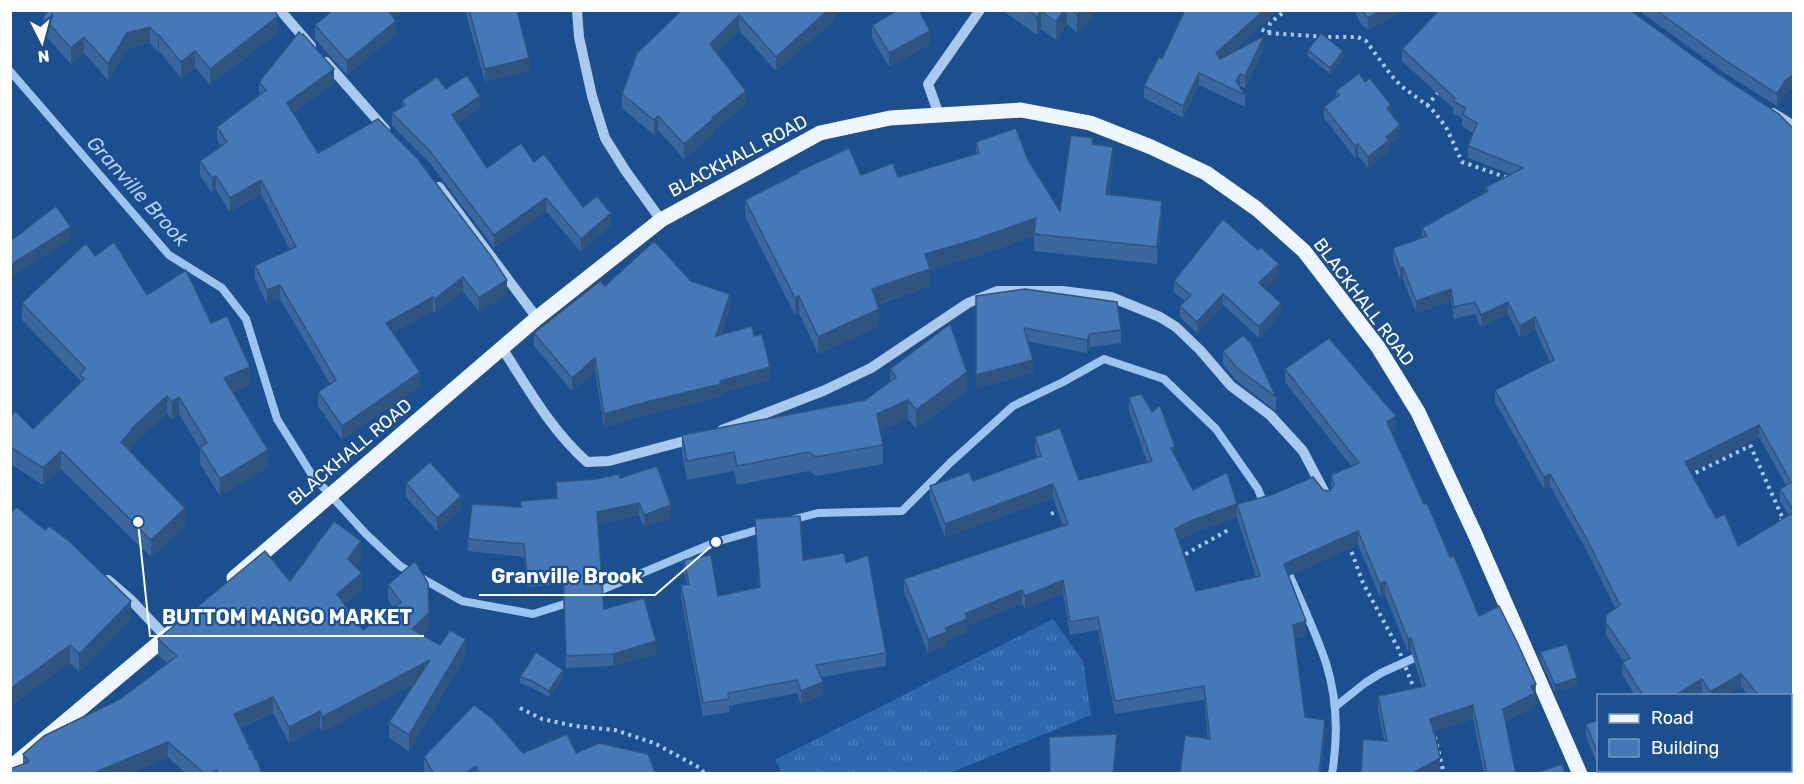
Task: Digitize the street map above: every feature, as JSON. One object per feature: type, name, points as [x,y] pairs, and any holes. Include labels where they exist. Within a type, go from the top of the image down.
[{"type":"main road","name":"BLACKHALL ROAD","points":[[219,591],[537,318],[661,219],[820,133],[890,118],[1020,110],[1090,123],[1151,147],[1206,173],[1257,209],[1304,251],[1378,347],[1418,412],[1475,534],[1580,774]]},
{"type":"main road","points":[[10,768],[184,621]]},
{"type":"street","points":[[280,10],[395,138]]},
{"type":"street","points":[[578,10],[579,37],[592,96],[605,138],[661,219]]},
{"type":"street","points":[[939,115],[928,84],[980,10]]},
{"type":"street","points":[[1761,105],[1794,126]]},
{"type":"street","points":[[429,175],[537,318]]},
{"type":"street","points":[[502,348],[570,448],[586,462],[609,462],[709,435],[823,391],[872,368],[968,303],[997,291],[1062,291],[1112,297],[1160,317],[1176,327],[1200,350],[1231,386],[1270,415],[1303,451],[1326,496]]},
{"type":"street","points":[[95,569],[130,599],[166,637]]},
{"type":"path","points":[[1269,33],[1270,22],[1286,10]]},
{"type":"path","points":[[1247,23],[1269,33],[1358,37],[1366,41],[1401,86],[1427,106],[1446,127],[1462,162],[1511,180]]},
{"type":"path","points":[[1427,106],[1442,88]]},
{"type":"path","points":[[1743,429],[1783,519],[1774,524]]},
{"type":"path","points":[[1748,439],[1757,435]]},
{"type":"path","points":[[1688,476],[1750,446]]},
{"type":"path","points":[[1051,514],[1072,507]]},
{"type":"path","points":[[1173,560],[1228,530]]},
{"type":"path","points":[[1346,537],[1363,583],[1398,648],[1417,694]]},
{"type":"path","points":[[519,708],[542,719],[575,726],[615,730],[654,743],[700,768],[705,774]]},
{"type":"path","points":[[1433,733],[1444,774]]},
{"type":"green space","points":[[1053,619],[1083,661],[1091,715],[950,773],[782,773],[775,760]]},
{"type":"building","points":[[49,10],[274,10],[278,16],[210,69],[195,51],[181,62],[150,27],[127,33],[108,64],[84,37],[71,48],[43,17]]},
{"type":"building","points":[[333,10],[388,10],[396,21],[347,61],[315,25]]},
{"type":"building","points":[[469,10],[517,10],[529,58],[485,69]]},
{"type":"building","points":[[682,10],[828,10],[776,57],[739,15],[710,44],[746,91],[684,144],[658,116],[654,120],[622,94],[637,53]]},
{"type":"building","points":[[898,10],[919,10],[930,31],[889,53],[872,25]]},
{"type":"building","points":[[1028,10],[1064,10],[1056,22],[1041,11],[1037,17]]},
{"type":"building","points":[[1185,10],[1264,10],[1216,53],[1220,59],[1264,36],[1245,76],[1240,74],[1236,81],[1245,95],[1199,73],[1183,106],[1144,86],[1159,57],[1162,59]]},
{"type":"building","points":[[1361,10],[1382,10],[1368,18]]},
{"type":"building","points":[[1439,10],[1610,10],[1613,12],[1614,10],[1630,10],[1718,74],[1779,114],[1794,129],[1794,511],[1780,489],[1791,482],[1759,425],[1685,462],[1716,518],[1725,514],[1738,546],[1794,512],[1794,727],[1792,728],[1792,694],[1757,694],[1741,674],[1710,692],[1702,679],[1677,694],[1642,694],[1622,662],[1630,658],[1606,623],[1606,615],[1620,605],[1589,543],[1550,474],[1544,477],[1495,390],[1554,360],[1535,317],[1520,326],[1508,302],[1481,315],[1475,302],[1454,307],[1451,289],[1416,301],[1403,267],[1400,268],[1393,248],[1427,236],[1422,228],[1488,191],[1486,187],[1523,168],[1468,146],[1477,123],[1462,114],[1466,108],[1453,101],[1455,98],[1402,49]]},
{"type":"building","points":[[1656,10],[1794,10],[1794,74],[1785,81],[1777,94],[1726,61]]},
{"type":"building","points":[[299,32],[334,69],[287,103],[318,153],[378,119],[417,158],[507,280],[479,298],[463,277],[435,299],[433,297],[386,323],[420,372],[342,426],[318,392],[336,380],[280,285],[267,290],[255,265],[296,247],[261,180],[230,198],[216,176],[212,178],[200,161],[227,142],[217,127],[266,90],[259,82]]},
{"type":"building","points":[[1321,33],[1343,51],[1330,68],[1308,50]]},
{"type":"building","points":[[1359,73],[1365,82],[1370,78],[1391,105],[1387,108],[1400,125],[1386,137],[1389,140],[1368,157],[1358,144],[1355,146],[1324,107],[1339,95],[1336,91]]},
{"type":"building","points":[[467,75],[480,96],[452,115],[487,168],[521,143],[534,162],[544,154],[583,207],[597,196],[611,213],[581,239],[546,198],[494,235],[429,150],[392,113],[405,105],[402,100],[437,77],[446,89]]},
{"type":"building","points":[[1016,128],[1028,160],[1060,211],[1071,135],[1093,138],[1092,144],[1113,147],[1106,194],[1162,201],[1157,247],[1034,234],[1036,218],[925,254],[930,269],[872,289],[879,309],[818,337],[799,296],[795,298],[745,200],[849,148],[861,175],[893,163],[898,177],[979,153],[976,142]]},
{"type":"building","points":[[56,206],[71,227],[10,265],[10,236],[13,239]]},
{"type":"building","points":[[1223,219],[1258,250],[1261,247],[1279,264],[1259,283],[1281,303],[1259,327],[1223,294],[1197,322],[1180,306],[1191,295],[1174,281]]},
{"type":"building","points":[[654,241],[691,281],[730,294],[716,336],[752,326],[754,336],[762,334],[770,367],[720,381],[721,384],[604,414],[595,358],[572,378],[534,333],[600,281],[605,286]]},
{"type":"building","points":[[114,242],[147,295],[186,270],[211,323],[227,316],[250,367],[224,378],[268,450],[220,479],[200,447],[207,443],[179,397],[172,402],[167,396],[131,429],[121,442],[185,508],[151,540],[61,451],[43,468],[10,447],[10,417],[15,411],[33,429],[84,379],[80,375],[85,368],[22,303],[86,243],[95,256]]},
{"type":"building","points":[[1025,289],[1117,302],[1121,330],[1090,334],[1087,340],[1024,328],[1033,360],[976,375],[976,296]]},
{"type":"building","points":[[950,324],[967,372],[916,410],[908,400],[877,414],[883,445],[816,457],[809,452],[737,466],[734,452],[687,461],[682,435],[865,400],[896,377],[890,369]]},
{"type":"building","points":[[1243,335],[1252,345],[1276,397],[1237,368],[1223,351]]},
{"type":"building","points":[[1329,338],[1396,416],[1387,422],[1424,504],[1427,503],[1450,557],[1454,556],[1479,616],[1499,606],[1536,684],[1531,686],[1535,693],[1503,709],[1516,774],[1487,774],[1473,705],[1430,719],[1440,758],[1411,774],[1361,774],[1363,739],[1387,741],[1378,696],[1425,686],[1411,638],[1408,639],[1385,581],[1380,584],[1358,531],[1284,564],[1306,621],[1293,625],[1305,717],[1325,720],[1319,774],[1180,773],[1185,735],[1210,739],[1204,686],[1115,701],[1098,617],[1070,622],[1063,580],[1025,596],[1022,590],[965,614],[967,619],[946,628],[947,632],[928,639],[904,579],[1068,524],[1053,484],[945,524],[930,486],[969,472],[973,481],[1041,456],[1035,437],[1060,428],[1079,480],[1152,461],[1129,398],[1141,393],[1152,412],[1160,405],[1175,447],[1171,448],[1193,490],[1227,472],[1237,504],[1271,495],[1313,477],[1323,490],[1330,491],[1334,485],[1331,475],[1359,463],[1285,369]],"holes":[[[1237,504],[1260,576],[1196,591],[1175,529]]]},
{"type":"building","points":[[430,462],[461,496],[437,518],[406,483]]},
{"type":"building","points":[[657,466],[671,505],[644,515],[639,503],[597,512],[604,609],[644,598],[656,641],[613,654],[566,656],[563,571],[527,575],[524,544],[468,539],[472,504],[521,507],[520,501],[557,498],[556,482],[596,479],[619,474],[620,478]]},
{"type":"building","points":[[17,507],[45,530],[49,526],[69,541],[131,601],[79,654],[70,645],[10,689],[10,513]]},
{"type":"building","points":[[800,516],[803,560],[844,553],[846,563],[868,555],[886,653],[816,665],[823,682],[801,691],[797,680],[728,693],[729,699],[703,703],[681,585],[689,584],[684,560],[711,555],[718,596],[760,587],[755,519]]},
{"type":"building","points":[[334,521],[361,541],[348,559],[362,573],[337,594],[363,630],[401,602],[388,585],[415,561],[428,583],[429,613],[412,629],[440,645],[450,630],[466,639],[409,735],[389,722],[430,660],[322,717],[320,711],[289,727],[273,697],[234,714],[249,749],[257,759],[262,774],[219,774],[217,770],[205,774],[168,742],[91,774],[10,774],[10,769],[29,762],[23,754],[44,736],[120,699],[177,656],[158,639],[265,551],[290,581]]},
{"type":"building","points":[[1567,644],[1577,678],[1555,685],[1540,652]]},
{"type":"building","points":[[536,652],[563,670],[549,691],[520,677]]},
{"type":"building","points":[[474,705],[493,719],[523,753],[567,734],[576,753],[599,743],[648,754],[656,774],[480,774],[476,766],[464,774],[434,774],[424,757]]},
{"type":"building","points":[[1597,721],[1597,752],[1586,724]]},
{"type":"building","points":[[1117,734],[1113,774],[1050,774],[1049,737]]},
{"type":"building","points":[[1562,764],[1565,774],[1533,774]]},
{"type":"building","points":[[1723,772],[1782,772],[1786,774],[1722,774]]},
{"type":"waterway","name":"Granville Brook","points":[[10,71],[169,255],[222,288],[246,319],[277,419],[312,475],[366,534],[400,566],[462,601],[533,614],[574,601]]},
{"type":"waterway","name":"Granville Brook","points":[[791,520],[818,513],[902,511],[950,463],[1013,406],[1104,359],[1164,379],[1216,429],[1258,489],[1265,507]]},
{"type":"waterway","name":"Granville Brook","points":[[594,593],[716,542],[764,528]]},
{"type":"waterway","name":"Granville Brook","points":[[1285,565],[1317,638],[1330,676],[1335,718],[1332,774]]},
{"type":"waterway","points":[[1335,707],[1381,673],[1423,654]]},
{"type":"place","name":"BUTTOM MANGO MARKET","points":[[138,522]]},
{"type":"place","name":"Granville Brook","points":[[716,542]]}]
